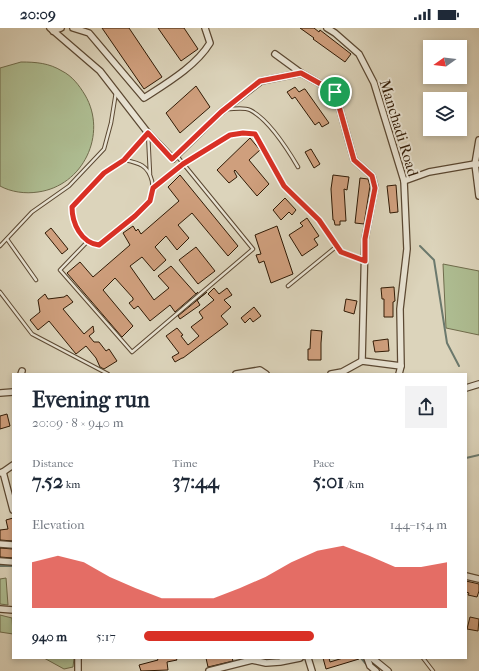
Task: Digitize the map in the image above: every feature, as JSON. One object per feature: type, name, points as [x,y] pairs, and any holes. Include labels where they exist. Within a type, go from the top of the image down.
[{"type":"street","points":[[51,29],[61,28]]},
{"type":"street","points":[[73,28],[89,33],[144,98],[173,79],[204,53],[210,43],[205,28]]},
{"type":"street","name":"Manchadi Road","points":[[327,28],[359,54],[374,83],[404,181],[406,249],[400,309],[401,366],[399,373]]},
{"type":"street","points":[[51,29],[100,71],[148,133],[172,159],[225,109],[260,81],[301,73]]},
{"type":"street","points":[[276,54],[301,73],[335,92],[354,160],[372,176],[375,188],[365,239],[362,361]]},
{"type":"street","points":[[479,140],[477,164],[479,196]]},
{"type":"street","points":[[404,181],[429,172],[477,164]]},
{"type":"street","points":[[336,373],[342,372],[362,361],[401,366]]},
{"type":"street","points":[[242,373],[260,370],[264,373]]},
{"type":"street","points":[[467,388],[479,384]]},
{"type":"street","points":[[0,393],[12,392]]},
{"type":"street","points":[[12,465],[2,473],[12,507]]},
{"type":"street","points":[[0,544],[12,545]]},
{"type":"street","points":[[0,561],[12,562]]},
{"type":"street","points":[[467,576],[479,579]]},
{"type":"street","points":[[0,609],[12,610]]},
{"type":"street","points":[[78,659],[78,671]]},
{"type":"street","points":[[209,671],[252,660],[266,663],[295,659]]},
{"type":"street","points":[[308,659],[312,671]]},
{"type":"street","points":[[367,659],[370,666],[376,671]]},
{"type":"street","points":[[373,659],[388,671]]},
{"type":"lane","points":[[0,246],[32,212],[70,186],[104,149],[111,123],[116,92]]},
{"type":"lane","points":[[225,109],[249,109],[263,120],[286,147],[298,167]]},
{"type":"lane","points":[[148,133],[150,174],[153,188],[150,201],[135,216],[99,245],[88,241],[78,231],[72,217],[72,207],[104,173],[124,160],[148,133]]},
{"type":"lane","points":[[153,188],[183,164],[230,135],[243,133],[255,134],[284,186],[319,220],[341,252],[365,261]]},
{"type":"lane","points":[[88,241],[60,270],[132,352],[253,249],[176,155]]},
{"type":"lane","points":[[124,160],[140,163],[150,174]]},
{"type":"lane","points":[[7,239],[36,280]]},
{"type":"lane","points":[[288,286],[337,246]]},
{"type":"lane","points":[[0,292],[32,334],[106,373]]},
{"type":"lane","points":[[423,659],[433,671]]},
{"type":"green space","points":[[21,62],[37,63],[57,68],[72,78],[85,95],[91,110],[94,126],[92,141],[87,156],[79,169],[68,180],[54,188],[33,193],[13,191],[0,186],[0,68]]},
{"type":"green space","points":[[443,264],[479,271],[479,335],[446,328]]},
{"type":"green space","points":[[6,578],[8,605],[0,604],[0,579]]},
{"type":"green space","points":[[0,615],[12,618],[12,634],[0,632]]},
{"type":"green space","points":[[46,659],[74,659],[73,667],[64,669]]},
{"type":"building","points":[[102,28],[129,28],[162,77],[144,89]]},
{"type":"building","points":[[158,28],[184,28],[198,49],[181,61]]},
{"type":"building","points":[[300,28],[314,28],[319,32],[320,30],[351,54],[345,62]]},
{"type":"building","points":[[196,86],[210,107],[180,133],[166,113]]},
{"type":"building","points":[[295,87],[299,92],[305,89],[329,123],[322,127],[319,122],[315,125],[295,97],[292,99],[287,92]]},
{"type":"building","points":[[250,138],[260,150],[249,160],[269,184],[257,196],[235,170],[234,171],[237,177],[229,183],[217,170]]},
{"type":"building","points":[[311,149],[320,164],[314,168],[305,152]]},
{"type":"building","points":[[180,175],[238,246],[228,256],[192,213],[178,225],[189,238],[177,250],[166,236],[155,247],[166,260],[154,271],[142,257],[130,266],[154,300],[169,288],[158,276],[171,266],[196,294],[175,312],[170,305],[150,321],[138,306],[134,309],[129,303],[133,300],[133,298],[115,278],[103,290],[133,326],[122,337],[67,273],[80,262],[93,277],[130,245],[123,233],[133,226],[136,231],[138,229],[141,234],[179,201],[168,187]]},
{"type":"building","points":[[333,175],[349,177],[347,190],[344,189],[346,221],[340,221],[340,225],[335,225],[333,220],[331,189]]},
{"type":"building","points":[[360,178],[368,179],[370,186],[364,224],[355,223]]},
{"type":"building","points":[[396,185],[398,212],[390,213],[387,186]]},
{"type":"building","points":[[285,198],[296,210],[292,215],[289,212],[281,220],[273,210]]},
{"type":"building","points":[[307,218],[319,236],[314,239],[318,245],[302,256],[289,235],[303,226],[300,223]]},
{"type":"building","points":[[277,226],[293,274],[271,283],[264,261],[259,263],[256,255],[261,254],[255,235]]},
{"type":"building","points":[[51,228],[68,249],[62,254],[45,233]]},
{"type":"building","points":[[196,247],[215,271],[198,284],[179,260]]},
{"type":"building","points":[[394,287],[395,301],[393,302],[393,317],[384,317],[384,299],[382,299],[381,288]]},
{"type":"building","points":[[214,288],[219,294],[227,288],[232,295],[224,300],[231,307],[221,316],[228,324],[183,358],[175,362],[172,357],[179,353],[166,336],[177,328],[183,335],[181,336],[188,345],[199,336],[191,327],[203,318],[199,312],[214,300],[208,294]]},
{"type":"building","points":[[45,294],[48,299],[64,297],[67,295],[73,302],[63,309],[84,334],[93,326],[94,332],[89,336],[94,342],[99,342],[106,351],[109,349],[117,361],[104,369],[100,367],[96,358],[86,346],[76,354],[49,321],[38,330],[30,320],[40,312],[38,300]]},
{"type":"building","points":[[346,299],[357,301],[354,314],[344,311]]},
{"type":"building","points":[[197,300],[200,305],[180,319],[178,316]]},
{"type":"building","points":[[254,307],[261,316],[253,322],[250,318],[245,323],[241,318]]},
{"type":"building","points":[[311,330],[322,331],[321,360],[308,360]]},
{"type":"building","points":[[388,339],[389,351],[375,352],[373,341]]},
{"type":"building","points":[[7,414],[10,426],[0,429],[0,416]]},
{"type":"building","points":[[12,518],[12,541],[0,540],[0,530],[8,529],[6,520]]},
{"type":"building","points":[[0,548],[12,549],[12,558],[0,557]]},
{"type":"building","points":[[467,581],[479,584],[477,597],[468,595],[469,593],[467,592]]},
{"type":"building","points":[[470,617],[479,619],[478,631],[467,629]]},
{"type":"building","points":[[206,659],[232,659],[233,661],[208,667]]},
{"type":"building","points":[[323,659],[329,659],[330,662],[340,659],[359,659],[326,669]]},
{"type":"building","points":[[158,660],[177,660],[167,662],[168,670],[141,671],[139,665]]},
{"type":"waterway","points":[[420,246],[434,260],[447,343],[459,366]]},
{"type":"waterway","points":[[467,458],[479,455]]},
{"type":"waterway","points":[[0,566],[12,566]]},
{"type":"waterway","points":[[362,659],[367,665]]},
{"type":"route","points":[[301,73],[335,92],[354,160],[372,176],[375,188],[365,239],[365,261],[341,252],[319,220],[284,186],[255,134],[243,133],[230,135],[183,164],[153,188],[150,201],[135,216],[99,245],[88,241],[78,231],[72,217],[72,207],[104,173],[124,160],[148,133],[172,159],[221,112],[260,81],[301,73]]}]
